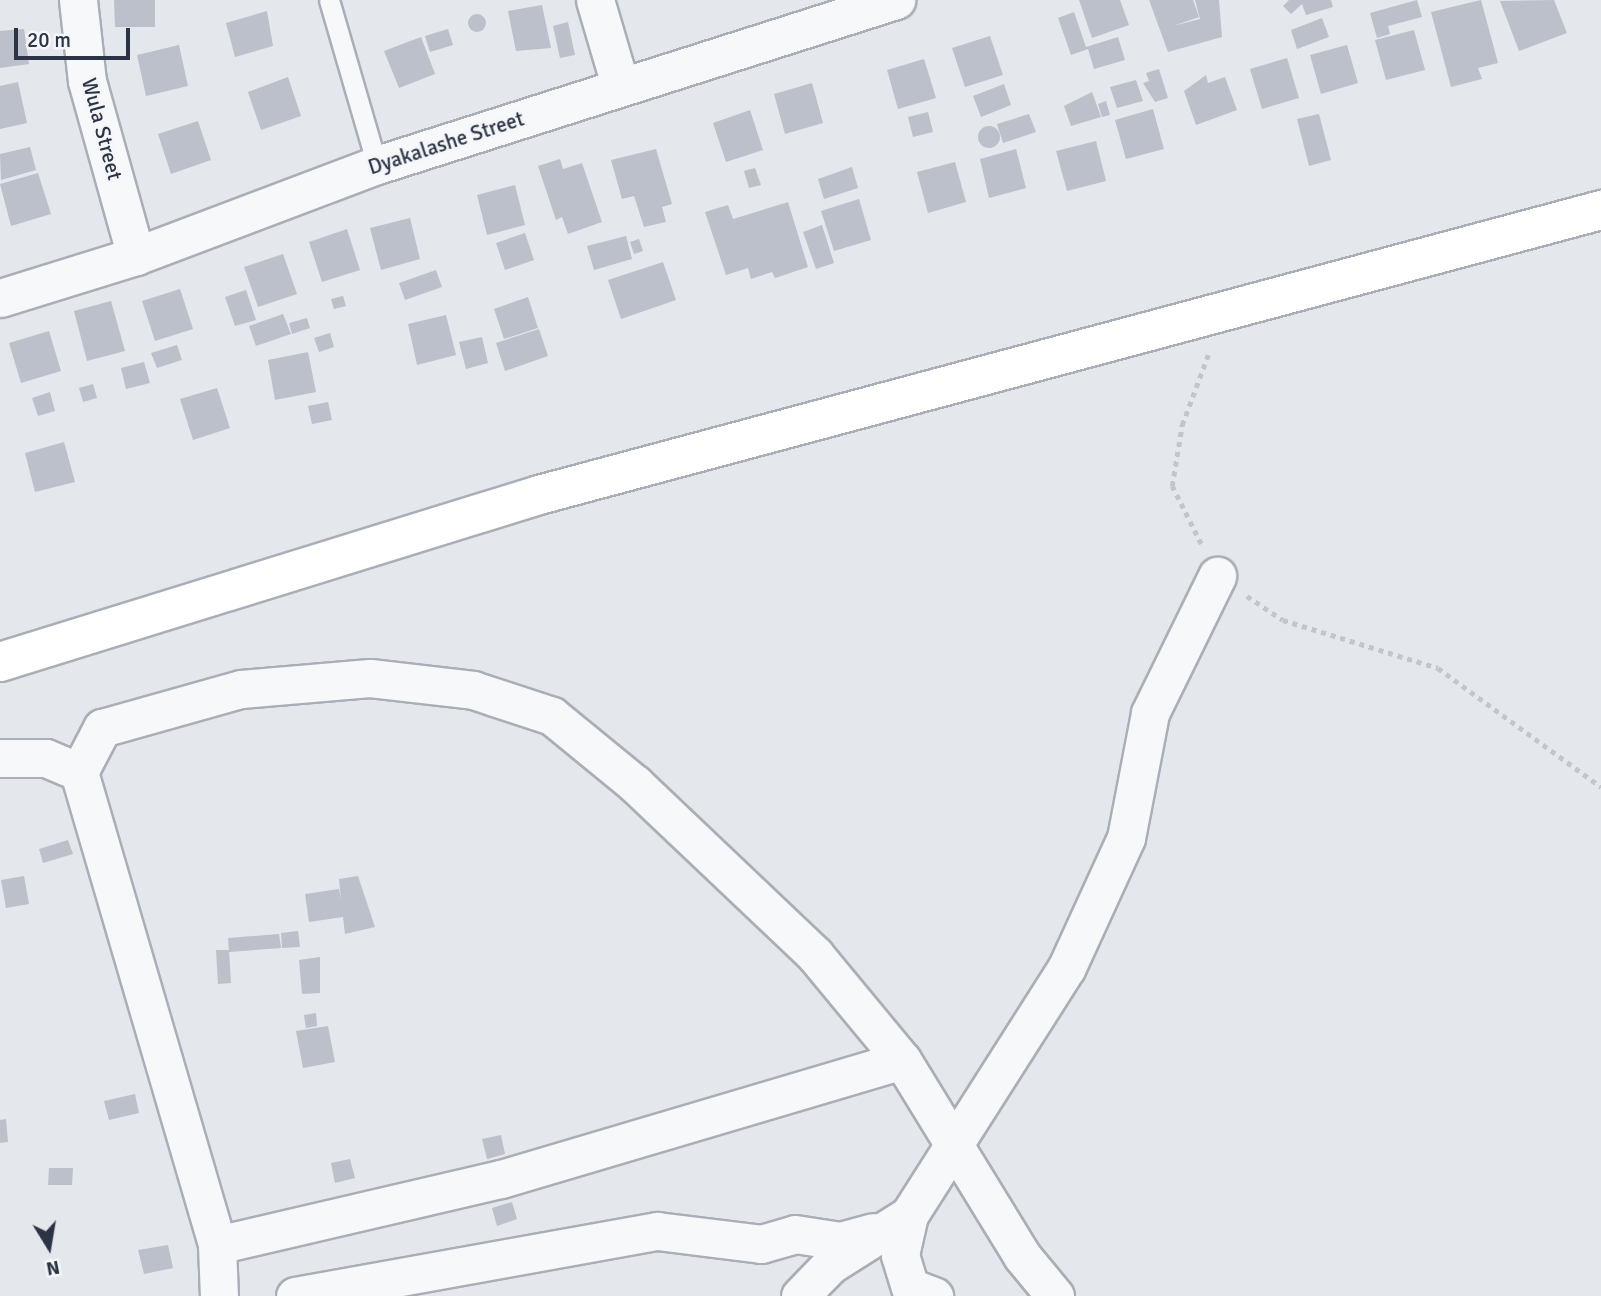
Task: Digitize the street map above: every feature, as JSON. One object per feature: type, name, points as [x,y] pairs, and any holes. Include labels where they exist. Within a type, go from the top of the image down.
[{"type":"main road","points":[[0,662],[539,495],[1601,210]]},
{"type":"street","name":"Wula Street","points":[[78,0],[87,81],[136,256]]},
{"type":"street","points":[[595,0],[620,85]]},
{"type":"street","name":"Dyakalashe Street","points":[[0,298],[136,256],[377,165],[888,1]]},
{"type":"street","points":[[934,1296],[910,1287],[900,1255],[909,1215],[952,1142],[1066,969],[1126,838],[1150,713],[1217,576]]},
{"type":"street","points":[[219,1296],[217,1245],[79,772],[102,728],[241,689],[370,678],[473,690],[552,716],[635,784],[815,955],[902,1060],[1022,1256],[1055,1296]]},
{"type":"street","points":[[0,758],[47,758],[79,772]]},
{"type":"street","points":[[217,1245],[500,1179],[902,1060]]},
{"type":"street","points":[[295,1296],[364,1291],[657,1231],[761,1244],[795,1234],[857,1240],[909,1215]]},
{"type":"street","points":[[800,1296],[830,1265],[909,1215]]},
{"type":"lane","points":[[328,0],[377,165]]},
{"type":"path","points":[[1210,348],[1182,425],[1172,486],[1217,576],[1283,620],[1438,667],[1601,787]]},
{"type":"building","points":[[114,0],[155,0],[155,27],[115,27]]},
{"type":"building","points":[[1079,0],[1120,0],[1129,25],[1092,38]]},
{"type":"building","points":[[1149,0],[1193,0],[1199,17],[1173,26],[1200,19],[1195,0],[1219,0],[1222,37],[1168,52]]},
{"type":"building","points":[[1289,0],[1331,0],[1333,7],[1306,15],[1302,4],[1291,14],[1283,6]]},
{"type":"building","points":[[1417,0],[1422,17],[1388,26],[1390,34],[1377,38],[1370,13]]},
{"type":"building","points":[[1481,0],[1498,63],[1478,68],[1482,79],[1451,87],[1431,12]]},
{"type":"building","points":[[1554,0],[1567,33],[1519,51],[1500,1]]},
{"type":"building","points":[[542,5],[551,48],[516,51],[508,11]]},
{"type":"building","points":[[267,11],[273,46],[235,57],[226,23]]},
{"type":"building","points":[[1074,12],[1086,47],[1118,37],[1125,60],[1094,69],[1088,49],[1071,55],[1058,18]]},
{"type":"building","points":[[477,14],[483,17],[486,23],[483,29],[477,32],[471,29],[468,23],[471,17]]},
{"type":"building","points":[[1322,18],[1329,37],[1297,49],[1291,30]]},
{"type":"building","points":[[568,22],[575,55],[560,58],[553,26]]},
{"type":"building","points":[[24,29],[29,64],[0,68],[0,31]]},
{"type":"building","points":[[448,29],[453,45],[430,52],[425,36]]},
{"type":"building","points":[[1414,30],[1425,70],[1386,80],[1375,40]]},
{"type":"building","points":[[990,36],[1003,75],[965,87],[952,48]]},
{"type":"building","points":[[421,37],[435,74],[399,88],[384,51]]},
{"type":"building","points":[[179,45],[188,86],[146,96],[137,55]]},
{"type":"building","points":[[1347,45],[1358,83],[1321,94],[1310,55]]},
{"type":"building","points":[[1287,58],[1299,98],[1262,109],[1250,69]]},
{"type":"building","points":[[924,59],[936,98],[898,109],[887,70]]},
{"type":"building","points":[[1159,69],[1168,98],[1155,102],[1143,83],[1149,81],[1146,73]]},
{"type":"building","points":[[1206,75],[1208,83],[1225,77],[1237,110],[1196,125],[1184,91]]},
{"type":"building","points":[[288,77],[301,116],[261,130],[248,92]]},
{"type":"building","points":[[1136,80],[1143,101],[1117,108],[1110,87]]},
{"type":"building","points":[[18,82],[27,123],[0,129],[0,86]]},
{"type":"building","points":[[812,83],[823,123],[785,134],[774,94]]},
{"type":"building","points":[[1004,84],[1011,105],[981,117],[973,96]]},
{"type":"building","points":[[1092,92],[1101,117],[1071,126],[1064,106]]},
{"type":"building","points":[[1106,101],[1110,115],[1102,117],[1098,104]]},
{"type":"building","points":[[1153,109],[1164,149],[1126,159],[1115,120]]},
{"type":"building","points":[[750,110],[763,150],[726,162],[713,123]]},
{"type":"building","points":[[928,112],[933,132],[913,137],[908,117]]},
{"type":"building","points":[[1029,114],[1036,132],[1003,143],[997,124]]},
{"type":"building","points":[[1319,114],[1331,160],[1309,166],[1297,119]]},
{"type":"building","points":[[198,121],[211,160],[171,174],[158,134]]},
{"type":"building","points":[[989,126],[997,129],[1000,137],[997,145],[989,148],[981,145],[978,137],[981,129]]},
{"type":"building","points":[[1096,141],[1106,181],[1067,191],[1056,151]]},
{"type":"building","points":[[30,147],[36,170],[1,180],[0,154]]},
{"type":"building","points":[[656,149],[672,204],[662,207],[666,222],[644,227],[634,196],[622,199],[611,160]]},
{"type":"building","points":[[1016,149],[1026,188],[989,198],[980,159]]},
{"type":"building","points":[[560,159],[563,169],[582,163],[602,222],[568,234],[562,217],[556,220],[538,166]]},
{"type":"building","points":[[955,162],[966,202],[928,213],[917,172]]},
{"type":"building","points":[[852,167],[858,188],[824,199],[818,179]]},
{"type":"building","points":[[755,168],[761,185],[749,188],[744,171]]},
{"type":"building","points":[[38,173],[51,214],[11,226],[0,184]]},
{"type":"building","points":[[515,185],[525,225],[487,235],[477,195]]},
{"type":"building","points":[[859,199],[871,240],[834,251],[821,211]]},
{"type":"building","points":[[788,202],[808,267],[775,278],[772,272],[751,279],[748,268],[726,275],[705,212],[728,205],[733,219]]},
{"type":"building","points":[[410,218],[420,259],[381,270],[370,228]]},
{"type":"building","points":[[822,225],[834,263],[816,269],[803,232]]},
{"type":"building","points":[[347,229],[360,270],[322,282],[309,242]]},
{"type":"building","points":[[525,233],[534,260],[505,270],[496,243]]},
{"type":"building","points":[[626,236],[632,259],[594,270],[587,246]]},
{"type":"building","points":[[639,239],[643,251],[634,254],[630,242]]},
{"type":"building","points":[[283,254],[297,294],[258,307],[244,267]]},
{"type":"building","points":[[663,262],[676,300],[621,319],[608,280]]},
{"type":"building","points":[[436,270],[442,287],[405,300],[399,283]]},
{"type":"building","points":[[180,289],[193,329],[155,341],[142,301]]},
{"type":"building","points":[[246,290],[256,320],[235,326],[225,297]]},
{"type":"building","points":[[343,296],[346,306],[334,309],[331,299]]},
{"type":"building","points":[[528,297],[538,328],[504,339],[494,309]]},
{"type":"building","points":[[111,301],[125,351],[87,361],[74,311]]},
{"type":"building","points":[[283,314],[291,334],[256,346],[249,326]]},
{"type":"building","points":[[446,315],[456,355],[417,365],[408,324]]},
{"type":"building","points":[[307,318],[310,328],[292,334],[289,323]]},
{"type":"building","points":[[539,329],[548,356],[505,371],[496,343]]},
{"type":"building","points":[[49,331],[61,371],[21,383],[9,343]]},
{"type":"building","points":[[330,333],[334,347],[319,352],[314,338]]},
{"type":"building","points":[[482,337],[488,363],[466,369],[459,342]]},
{"type":"building","points":[[177,345],[182,360],[157,368],[151,353]]},
{"type":"building","points":[[308,352],[316,392],[275,400],[268,360]]},
{"type":"building","points":[[144,362],[150,383],[126,389],[121,368]]},
{"type":"building","points":[[93,384],[97,398],[83,402],[79,388]]},
{"type":"building","points":[[217,388],[230,428],[193,440],[180,399]]},
{"type":"building","points":[[50,392],[55,411],[38,416],[32,398]]},
{"type":"building","points":[[328,402],[332,420],[312,424],[308,406]]},
{"type":"building","points":[[64,442],[75,482],[35,492],[25,453]]},
{"type":"building","points":[[68,840],[73,854],[43,863],[39,849]]},
{"type":"building","points":[[24,876],[29,904],[6,908],[1,880]]},
{"type":"building","points":[[358,876],[375,927],[345,934],[343,917],[309,922],[305,894],[339,889],[341,900],[339,879]]},
{"type":"building","points":[[298,931],[300,947],[282,948],[281,933]]},
{"type":"building","points":[[279,934],[281,948],[229,952],[228,938]]},
{"type":"building","points":[[216,950],[229,950],[231,983],[218,984]]},
{"type":"building","points":[[320,957],[320,993],[302,994],[299,960]]},
{"type":"building","points":[[316,1013],[317,1026],[306,1028],[304,1015]]},
{"type":"building","points":[[328,1026],[335,1062],[303,1068],[296,1031]]},
{"type":"building","points":[[135,1094],[139,1113],[109,1120],[104,1101]]},
{"type":"building","points":[[6,1119],[8,1142],[0,1143],[0,1120]]},
{"type":"building","points":[[501,1135],[505,1154],[487,1159],[482,1139]]},
{"type":"building","points":[[350,1159],[355,1178],[335,1183],[331,1163]]},
{"type":"building","points":[[49,1168],[73,1168],[72,1185],[48,1185]]},
{"type":"building","points":[[512,1202],[517,1219],[497,1226],[492,1208]]},
{"type":"building","points":[[168,1245],[173,1268],[144,1274],[138,1250]]}]
